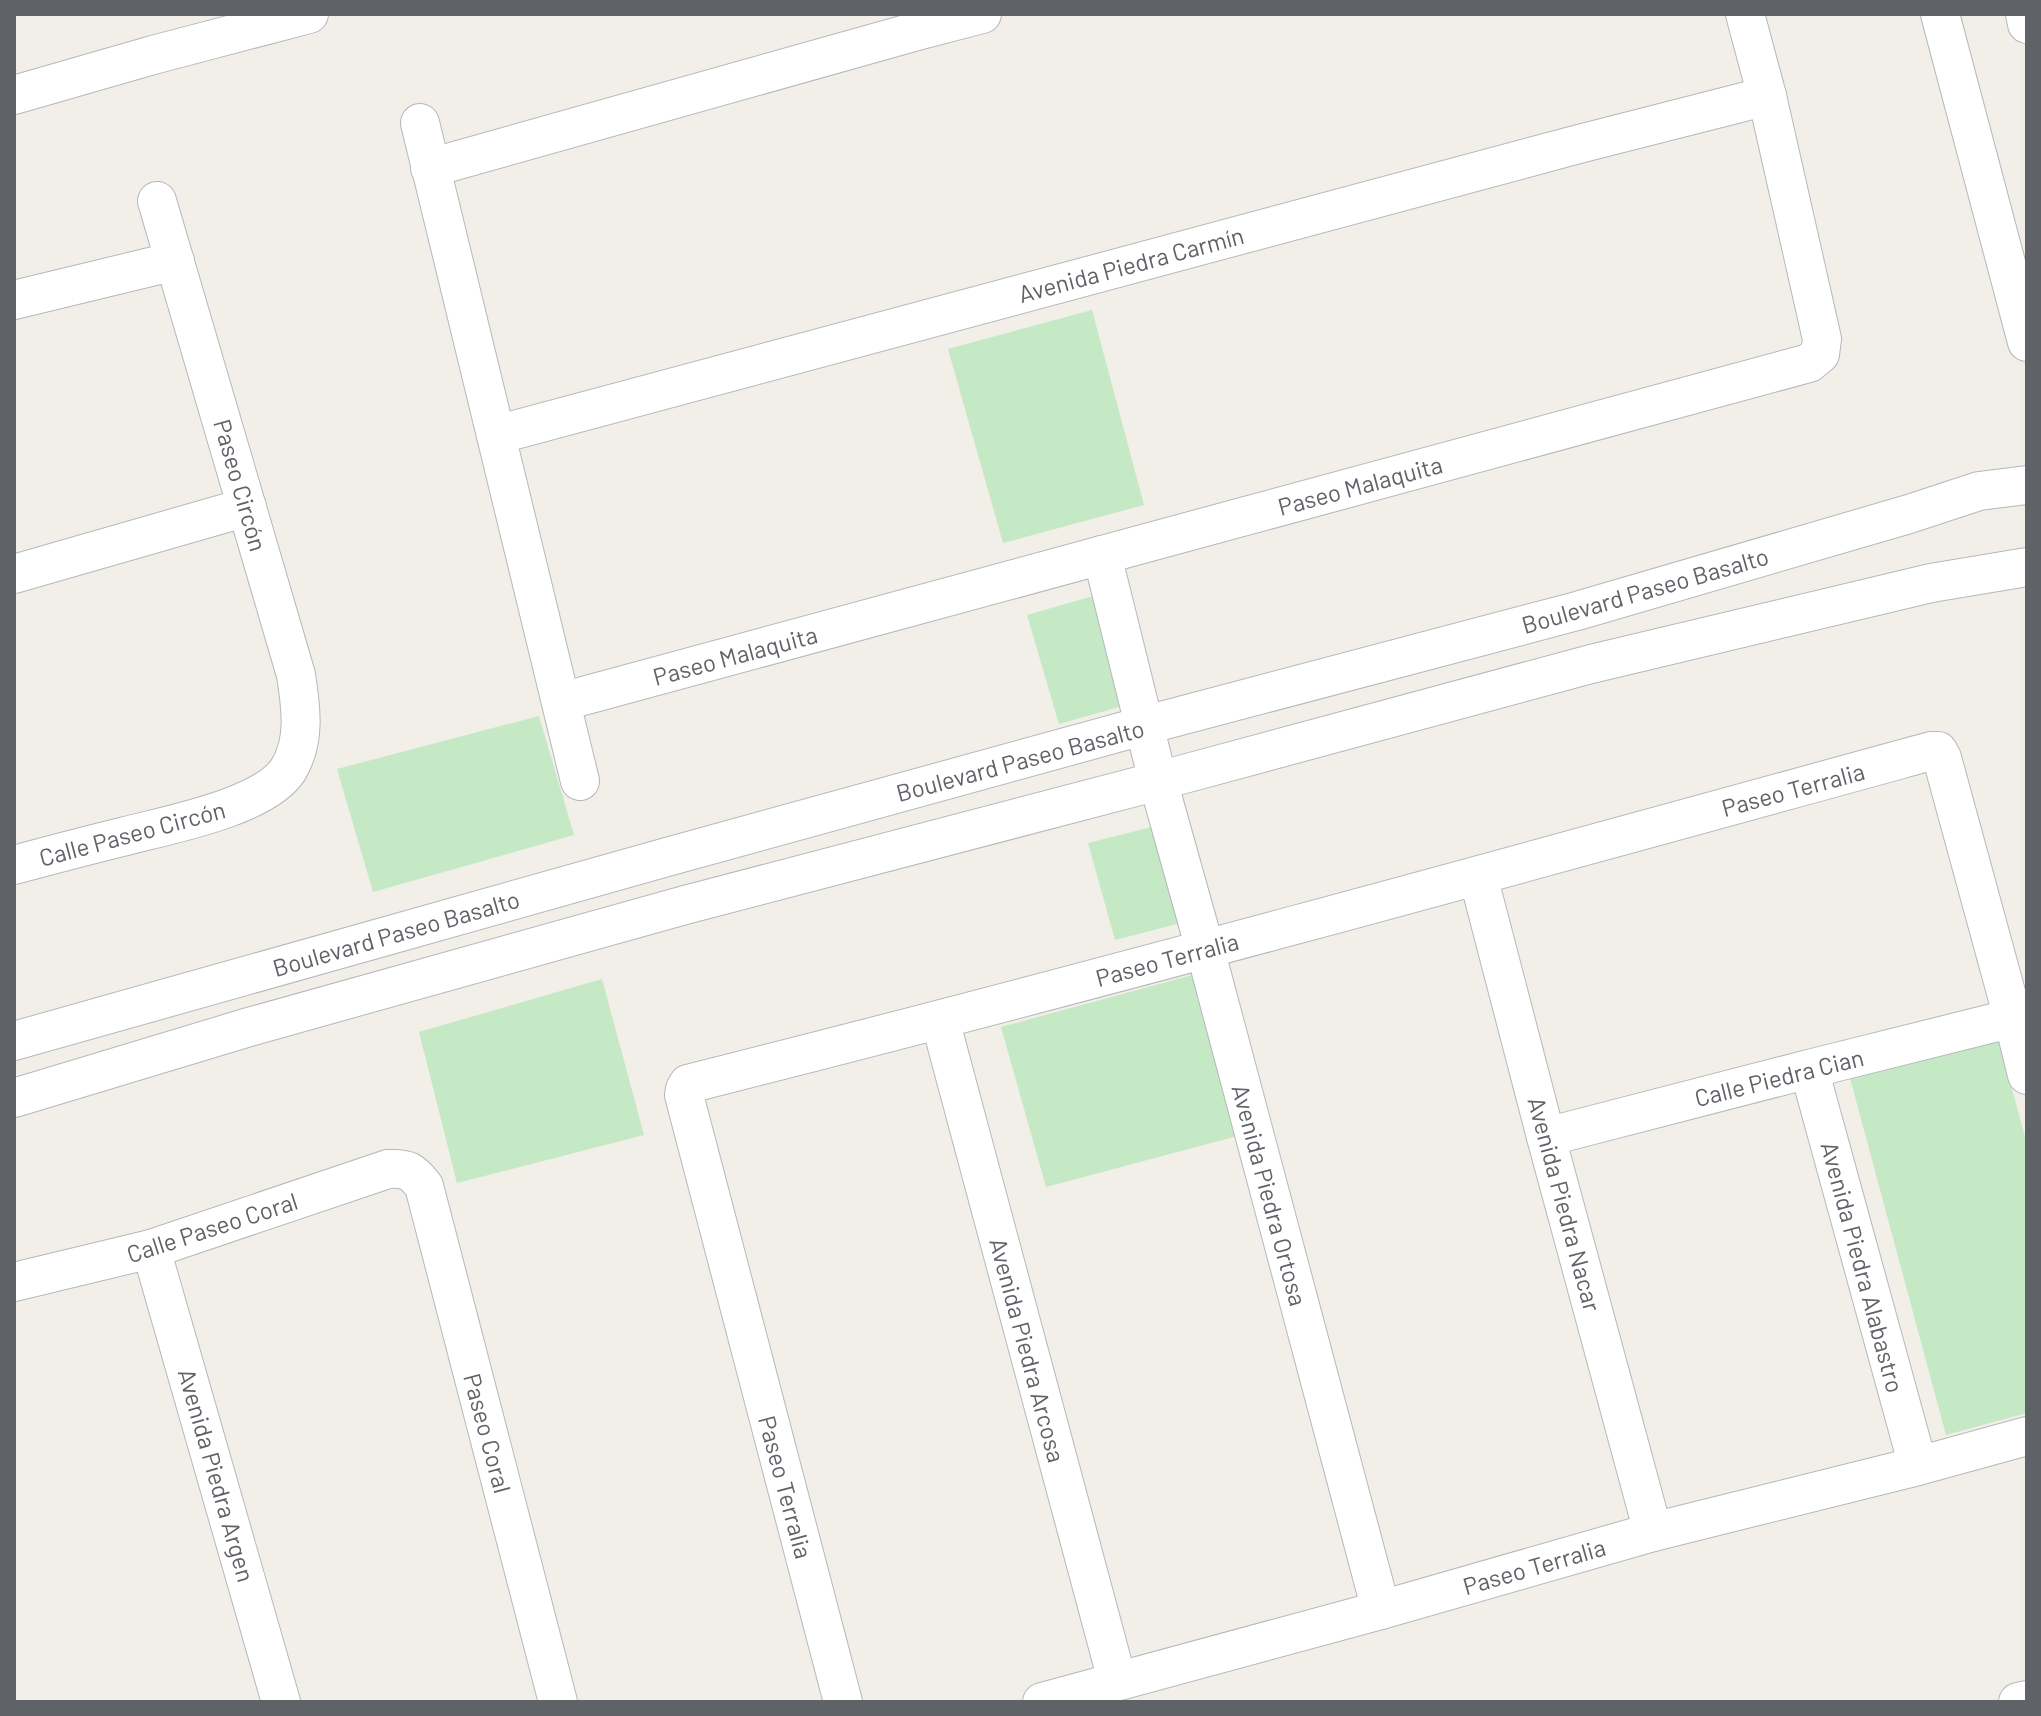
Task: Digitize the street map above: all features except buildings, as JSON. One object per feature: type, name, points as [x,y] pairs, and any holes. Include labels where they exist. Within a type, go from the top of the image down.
[{"type":"street","points":[[14,95],[309,14]]},
{"type":"street","points":[[430,168],[982,14]]},
{"type":"street","name":"Paseo Malaquita","points":[[561,702],[1809,363],[1820,354],[1822,339],[1767,96],[1745,14]]},
{"type":"street","points":[[1940,14],[2027,342]]},
{"type":"street","points":[[2025,14],[2027,24]]},
{"type":"street","name":"Avenida Piedra Carmín","points":[[496,435],[1767,96]]},
{"type":"street","points":[[420,123],[580,781]]},
{"type":"street","name":"Paseo Circón","points":[[157,201],[296,675],[302,711],[300,737],[287,771]]},
{"type":"street","points":[[14,300],[175,261]]},
{"type":"street","name":"Boulevard Paseo Basalto","points":[[14,1041],[682,852],[1577,611],[1979,491],[2027,485]]},
{"type":"street","points":[[14,574],[247,507]]},
{"type":"street","name":"Avenida Piedra Ortosa","points":[[1102,555],[1158,781],[1381,1610]]},
{"type":"street","points":[[14,1098],[249,1027],[685,905],[1591,664],[1931,583],[2027,567]]},
{"type":"street","name":"Paseo Terralia","points":[[843,1702],[684,1095],[688,1084],[1478,876],[1931,751],[1938,751],[1942,758],[2027,1075]]},
{"type":"street","name":"Calle Paseo Circón","points":[[14,865],[237,804],[278,781],[287,771]]},
{"type":"street","name":"Avenida Piedra Nacar","points":[[1478,876],[1653,1532]]},
{"type":"street","name":"Calle Piedra Cian","points":[[1546,1137],[2013,1018]]},
{"type":"street","name":"Avenida Piedra Arcosa","points":[[940,1020],[1117,1680]]},
{"type":"street","name":"Avenida Piedra Alabastro","points":[[1809,1069],[1918,1466]]},
{"type":"street","name":"Calle Paseo Coral","points":[[14,1282],[151,1249],[388,1169],[408,1171]]},
{"type":"street","name":"Paseo Coral","points":[[408,1171],[414,1173],[424,1186],[558,1702]]},
{"type":"street","name":"Avenida Piedra Argen","points":[[151,1249],[281,1702]]},
{"type":"street","name":"Paseo Terralia","points":[[1042,1702],[1653,1532],[2027,1436]]},
{"type":"street","points":[[2018,1702],[2027,1700]]},
{"type":"green space","points":[[1092,310],[1144,505],[1003,543],[948,349]]},
{"type":"green space","points":[[1107,592],[1137,702],[1059,724],[1027,615]]},
{"type":"green space","points":[[539,716],[574,835],[373,892],[337,769]]},
{"type":"green space","points":[[1160,825],[1185,922],[1115,940],[1088,843]]},
{"type":"green space","points":[[1196,974],[1241,1135],[1046,1187],[1001,1027]]},
{"type":"green space","points":[[602,979],[644,1135],[457,1183],[419,1032]]},
{"type":"green space","points":[[1998,1038],[2027,1144],[2027,1413],[1946,1435],[1850,1078]]}]
